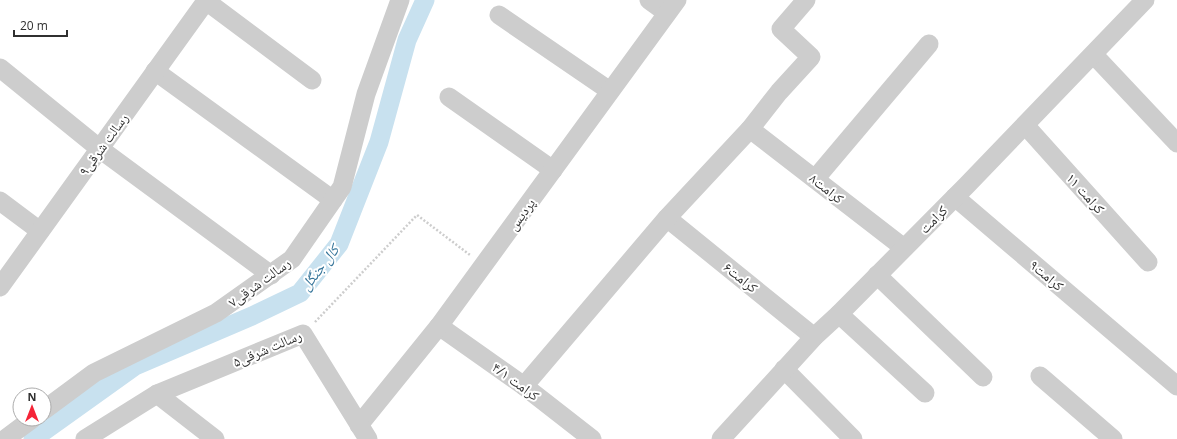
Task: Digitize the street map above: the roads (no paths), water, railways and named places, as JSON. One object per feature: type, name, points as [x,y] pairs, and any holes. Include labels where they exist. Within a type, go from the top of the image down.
[{"type":"street","name":"رسالت شرقی۷","points":[[52,404],[94,373],[216,313],[292,259],[342,187],[366,94],[400,0]]},
{"type":"street","points":[[649,0],[672,7]]},
{"type":"street","points":[[524,386],[667,218],[750,129],[779,92],[811,57],[781,29],[806,0]]},
{"type":"street","name":"کرامت","points":[[720,439],[814,336],[839,314],[878,275],[1094,55],[1145,0]]},
{"type":"street","name":"رسالت شرقی۹","points":[[0,287],[206,2],[312,80]]},
{"type":"street","name":"پردیس","points":[[364,432],[439,326],[672,7]]},
{"type":"street","points":[[499,15],[610,91]]},
{"type":"street","points":[[815,179],[929,44]]},
{"type":"street","points":[[1094,55],[1177,143]]},
{"type":"street","points":[[0,68],[100,149],[270,275]]},
{"type":"street","points":[[155,71],[333,200]]},
{"type":"street","points":[[449,96],[553,170]]},
{"type":"street","name":"کرامت ۱۱","points":[[1025,125],[1148,262]]},
{"type":"street","name":"کرامت۸","points":[[750,129],[904,248]]},
{"type":"street","name":"کرامت۹","points":[[954,197],[1177,386]]},
{"type":"street","points":[[0,201],[40,232]]},
{"type":"street","name":"کرامت۶","points":[[667,218],[814,336]]},
{"type":"street","points":[[878,275],[983,377]]},
{"type":"street","points":[[839,314],[925,393]]},
{"type":"street","name":"کرامت ۴/۱","points":[[439,326],[524,386],[592,439]]},
{"type":"street","name":"رسالت شرقی۵","points":[[85,439],[157,394],[303,334],[364,432]]},
{"type":"street","points":[[784,369],[853,439]]},
{"type":"street","points":[[1040,376],[1113,439]]},
{"type":"street","points":[[157,394],[215,439]]},
{"type":"street","points":[[5,439],[21,427]]},
{"type":"waterway","name":"کال جنگل","points":[[33,439],[135,366],[252,316],[300,293],[339,244],[379,142],[407,40],[425,0]]}]
